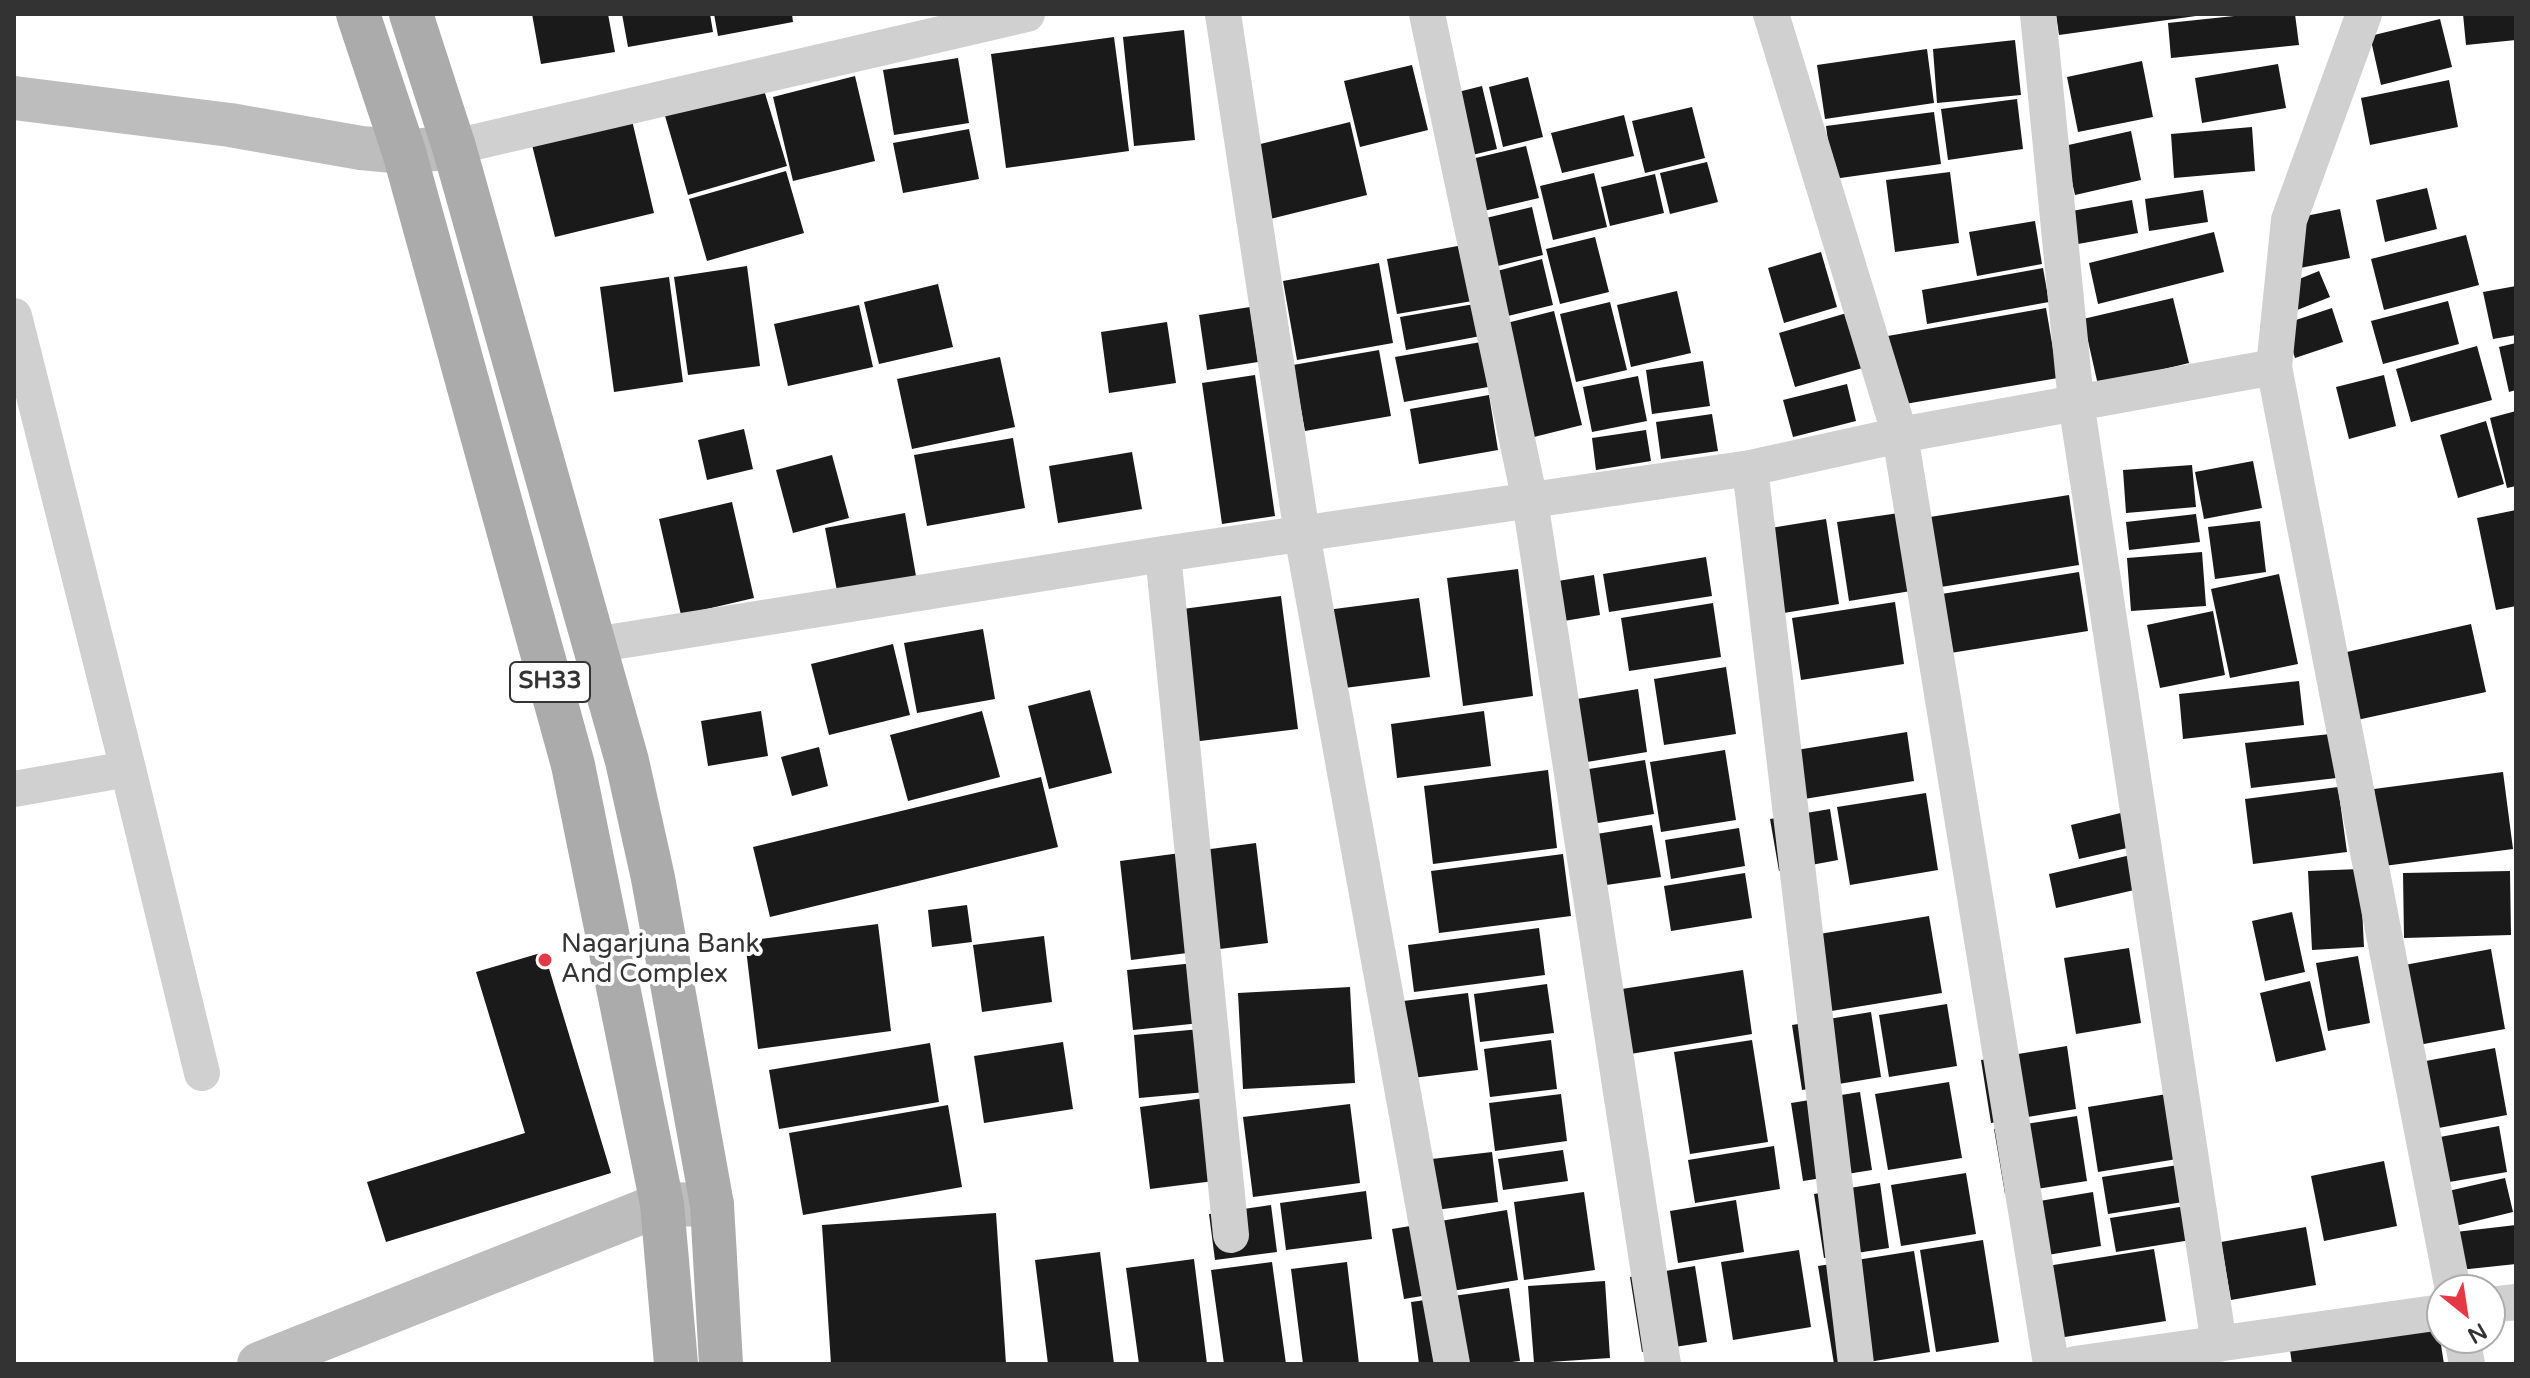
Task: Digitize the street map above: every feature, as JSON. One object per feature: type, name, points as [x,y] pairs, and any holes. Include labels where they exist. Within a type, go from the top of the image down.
[{"type":"main road","name":"SH33","points":[[358,14],[404,152],[573,765],[662,1204],[676,1364]]},
{"type":"main road","name":"SH33","points":[[411,14],[454,147],[627,761],[653,878],[712,1205],[721,1364]]},
{"type":"street","points":[[14,98],[230,125],[361,148],[404,152],[454,147],[1027,14]]},
{"type":"street","points":[[1223,14],[1302,534],[1452,1364]]},
{"type":"street","points":[[1427,14],[1530,501],[1663,1364]]},
{"type":"street","points":[[1771,14],[1900,435],[2051,1364]]},
{"type":"street","points":[[2038,14],[2076,402],[2219,1344]]},
{"type":"street","points":[[2364,14],[2289,220],[2274,367],[2450,1274]]},
{"type":"street","points":[[14,316],[202,1073]]},
{"type":"street","points":[[594,645],[1163,554],[1750,468],[1900,435],[2274,367]]},
{"type":"street","points":[[1750,468],[1856,1364]]},
{"type":"street","points":[[1163,554],[1231,1235]]},
{"type":"street","points":[[14,789],[128,769]]},
{"type":"street","points":[[259,1364],[662,1204],[712,1205]]},
{"type":"street","points":[[2075,1364],[2146,1359],[2219,1344],[2264,1351],[2426,1316]]},
{"type":"building","points":[[532,14],[608,14],[615,52],[541,64]]},
{"type":"building","points":[[622,14],[710,14],[713,32],[628,47]]},
{"type":"building","points":[[714,14],[792,14],[793,22],[718,36]]},
{"type":"building","points":[[2056,14],[2196,14],[2196,16],[2059,35]]},
{"type":"building","points":[[2253,14],[2295,14],[2299,45],[2171,58],[2168,23]]},
{"type":"building","points":[[2463,14],[2516,14],[2516,40],[2466,45]]},
{"type":"building","points":[[2440,19],[2452,67],[2381,85],[2370,36]]},
{"type":"building","points":[[1184,30],[1195,140],[1134,146],[1123,37]]},
{"type":"building","points":[[1114,37],[1129,151],[1006,168],[991,54]]},
{"type":"building","points":[[2015,40],[2021,95],[1937,103],[1933,49]]},
{"type":"building","points":[[1927,49],[1934,103],[1825,119],[1817,65]]},
{"type":"building","points":[[958,58],[969,123],[894,135],[883,70]]},
{"type":"building","points":[[2142,61],[2153,117],[2078,132],[2067,77]]},
{"type":"building","points":[[2278,64],[2286,108],[2202,123],[2195,78]]},
{"type":"building","points":[[1412,65],[1428,130],[1360,147],[1344,81]]},
{"type":"building","points":[[855,76],[875,161],[793,181],[773,97]]},
{"type":"building","points":[[1528,77],[1543,137],[1503,147],[1489,87]]},
{"type":"building","points":[[761,80],[787,166],[688,195],[663,109]]},
{"type":"building","points":[[2449,80],[2458,127],[2370,145],[2361,98]]},
{"type":"building","points":[[1482,86],[1497,149],[1468,156],[1454,93]]},
{"type":"building","points":[[2017,99],[2023,149],[1948,160],[1941,109]]},
{"type":"building","points":[[1692,107],[1705,158],[1645,173],[1632,121]]},
{"type":"building","points":[[630,112],[654,213],[555,237],[530,137]]},
{"type":"building","points":[[1934,112],[1941,164],[1833,179],[1826,126]]},
{"type":"building","points":[[1624,115],[1634,156],[1562,173],[1551,133]]},
{"type":"building","points":[[1350,122],[1367,195],[1246,225],[1228,152]]},
{"type":"building","points":[[2252,127],[2255,171],[2174,178],[2171,134]]},
{"type":"building","points":[[969,129],[979,179],[903,193],[893,143]]},
{"type":"building","points":[[2131,131],[2141,180],[2075,195],[2064,146]]},
{"type":"building","points":[[1526,146],[1539,198],[1475,213],[1463,161]]},
{"type":"building","points":[[1707,162],[1718,202],[1670,214],[1660,173]]},
{"type":"building","points":[[786,171],[804,233],[707,261],[689,199]]},
{"type":"building","points":[[1950,172],[1959,243],[1895,252],[1886,180]]},
{"type":"building","points":[[1594,173],[1607,227],[1553,240],[1540,186]]},
{"type":"building","points":[[1655,174],[1664,213],[1610,226],[1601,187]]},
{"type":"building","points":[[2427,188],[2437,229],[2385,242],[2376,200]]},
{"type":"building","points":[[2203,190],[2208,222],[2149,231],[2145,199]]},
{"type":"building","points":[[2132,200],[2138,233],[2078,244],[2072,211]]},
{"type":"building","points":[[1532,207],[1543,255],[1498,266],[1486,218]]},
{"type":"building","points":[[2340,209],[2350,258],[2290,270],[2281,221]]},
{"type":"building","points":[[2035,221],[2042,264],[1977,276],[1969,232]]},
{"type":"building","points":[[2214,232],[2224,272],[2098,304],[2089,263]]},
{"type":"building","points":[[2466,235],[2479,285],[2384,310],[2371,259]]},
{"type":"building","points":[[1595,237],[1609,292],[1560,304],[1546,249]]},
{"type":"building","points":[[1474,243],[1484,299],[1397,314],[1387,259]]},
{"type":"building","points":[[1821,252],[1837,307],[1784,323],[1768,268]]},
{"type":"building","points":[[1542,259],[1553,305],[1508,316],[1497,271]]},
{"type":"building","points":[[1379,263],[1393,343],[1297,360],[1283,281]]},
{"type":"building","points":[[747,266],[760,366],[688,375],[674,277]]},
{"type":"building","points":[[2043,268],[2049,302],[1927,324],[1922,290]]},
{"type":"building","points":[[2319,271],[2330,297],[2277,318],[2267,292]]},
{"type":"building","points":[[669,277],[683,382],[614,392],[600,287]]},
{"type":"building","points":[[938,284],[953,347],[879,364],[864,302]]},
{"type":"building","points":[[2516,286],[2516,335],[2493,339],[2483,292]]},
{"type":"building","points":[[1677,291],[1691,353],[1631,367],[1617,305]]},
{"type":"building","points":[[2173,298],[2189,363],[2098,385],[2083,319]]},
{"type":"building","points":[[2448,301],[2459,344],[2383,364],[2371,321]]},
{"type":"building","points":[[1610,302],[1627,370],[1576,382],[1560,314]]},
{"type":"building","points":[[1480,303],[1486,335],[1406,350],[1400,317]]},
{"type":"building","points":[[859,305],[873,367],[788,386],[774,324]]},
{"type":"building","points":[[1250,307],[1258,362],[1207,370],[1199,315]]},
{"type":"building","points":[[2046,308],[2058,378],[1893,406],[1882,337]]},
{"type":"building","points":[[2332,308],[2343,342],[2295,358],[2284,324]]},
{"type":"building","points":[[1554,311],[1582,425],[1522,440],[1495,326]]},
{"type":"building","points":[[1850,312],[1866,367],[1795,387],[1779,333]]},
{"type":"building","points":[[1167,322],[1176,383],[1109,393],[1101,332]]},
{"type":"building","points":[[1481,342],[1488,387],[1404,402],[1395,357]]},
{"type":"building","points":[[2516,343],[2516,390],[2509,392],[2499,347]]},
{"type":"building","points":[[2477,346],[2492,400],[2411,422],[2396,369]]},
{"type":"building","points":[[1379,350],[1391,416],[1305,431],[1293,365]]},
{"type":"building","points":[[1000,357],[1015,427],[912,449],[897,379]]},
{"type":"building","points":[[1703,361],[1710,406],[1652,414],[1646,370]]},
{"type":"building","points":[[1255,375],[1275,516],[1222,524],[1202,383]]},
{"type":"building","points":[[2384,375],[2396,426],[2349,439],[2336,387]]},
{"type":"building","points":[[1638,376],[1647,421],[1592,432],[1583,387]]},
{"type":"building","points":[[1847,384],[1856,421],[1793,437],[1783,400]]},
{"type":"building","points":[[1489,395],[1498,450],[1419,464],[1410,409]]},
{"type":"building","points":[[2516,411],[2516,486],[2507,488],[2490,418]]},
{"type":"building","points":[[1712,414],[1718,451],[1661,459],[1656,422]]},
{"type":"building","points":[[2486,421],[2504,484],[2458,498],[2440,435]]},
{"type":"building","points":[[744,429],[753,469],[707,480],[698,440]]},
{"type":"building","points":[[1646,430],[1651,461],[1596,470],[1592,438]]},
{"type":"building","points":[[1013,438],[1025,508],[927,526],[914,455]]},
{"type":"building","points":[[1132,452],[1142,509],[1058,523],[1049,466]]},
{"type":"building","points":[[832,455],[849,518],[793,533],[776,470]]},
{"type":"building","points":[[2253,461],[2262,508],[2204,519],[2195,472]]},
{"type":"building","points":[[2192,465],[2196,507],[2126,513],[2123,470]]},
{"type":"building","points":[[2069,495],[2079,565],[1922,590],[1911,520]]},
{"type":"building","points":[[732,502],[754,598],[681,615],[659,519]]},
{"type":"building","points":[[2516,510],[2516,606],[2496,610],[2477,518]]},
{"type":"building","points":[[905,513],[916,576],[837,591],[825,528]]},
{"type":"building","points":[[1899,513],[1911,591],[1849,601],[1837,522]]},
{"type":"building","points":[[2196,514],[2200,542],[2129,550],[2126,522]]},
{"type":"building","points":[[1826,519],[1839,604],[1759,617],[1746,532]]},
{"type":"building","points":[[2260,521],[2266,572],[2215,579],[2208,527]]},
{"type":"building","points":[[2202,552],[2206,606],[2131,611],[2127,558]]},
{"type":"building","points":[[1706,557],[1712,596],[1609,612],[1603,574]]},
{"type":"building","points":[[1518,569],[1533,696],[1463,706],[1447,578]]},
{"type":"building","points":[[2079,572],[2088,631],[1938,655],[1929,596]]},
{"type":"building","points":[[2279,574],[2298,664],[2230,678],[2211,589]]},
{"type":"building","points":[[1594,575],[1600,615],[1552,623],[1546,583]]},
{"type":"building","points":[[1281,596],[1298,729],[1176,744],[1160,612]]},
{"type":"building","points":[[1419,598],[1430,677],[1329,690],[1319,611]]},
{"type":"building","points":[[1895,602],[1904,664],[1801,680],[1792,618]]},
{"type":"building","points":[[1713,603],[1721,657],[1629,671],[1621,618]]},
{"type":"building","points":[[2213,611],[2225,675],[2160,688],[2147,625]]},
{"type":"building","points":[[2471,624],[2486,692],[2343,723],[2329,656]]},
{"type":"building","points":[[983,629],[995,699],[917,713],[904,643]]},
{"type":"building","points":[[893,644],[910,715],[829,735],[811,664]]},
{"type":"building","points":[[1726,667],[1736,734],[1664,745],[1654,679]]},
{"type":"building","points":[[2299,681],[2304,725],[2183,739],[2179,694]]},
{"type":"building","points":[[1638,689],[1647,752],[1575,764],[1565,701]]},
{"type":"building","points":[[1090,690],[1112,773],[1049,789],[1028,706]]},
{"type":"building","points":[[761,711],[768,756],[708,766],[701,721]]},
{"type":"building","points":[[982,711],[1000,777],[908,801],[890,735]]},
{"type":"building","points":[[1484,711],[1491,766],[1397,778],[1391,724]]},
{"type":"building","points":[[1907,732],[1914,781],[1780,803],[1772,754]]},
{"type":"building","points":[[2340,733],[2345,777],[2251,788],[2245,743]]},
{"type":"building","points":[[819,747],[828,786],[792,796],[781,757]]},
{"type":"building","points":[[1725,750],[1736,820],[1661,832],[1650,762]]},
{"type":"building","points":[[1645,760],[1654,814],[1573,827],[1564,773]]},
{"type":"building","points":[[1548,770],[1557,848],[1433,864],[1424,786]]},
{"type":"building","points":[[2503,772],[2513,849],[2384,866],[2374,789]]},
{"type":"building","points":[[1041,777],[1058,847],[770,917],[753,847]]},
{"type":"building","points":[[2338,787],[2347,852],[2253,864],[2245,799]]},
{"type":"building","points":[[1926,793],[1938,870],[1850,885],[1837,807]]},
{"type":"building","points":[[1830,809],[1838,860],[1779,871],[1770,819]]},
{"type":"building","points":[[2129,811],[2136,846],[2079,859],[2071,825]]},
{"type":"building","points":[[1652,825],[1661,877],[1586,888],[1578,837]]},
{"type":"building","points":[[1739,828],[1745,866],[1671,879],[1665,840]]},
{"type":"building","points":[[1256,843],[1268,943],[1131,960],[1120,861]]},
{"type":"building","points":[[1563,854],[1571,916],[1439,933],[1431,871]]},
{"type":"building","points":[[2135,854],[2143,888],[2056,908],[2049,874]]},
{"type":"building","points":[[2360,869],[2364,947],[2312,950],[2308,871]]},
{"type":"building","points":[[2510,871],[2511,935],[2404,938],[2403,873]]},
{"type":"building","points":[[1745,873],[1752,918],[1671,931],[1664,886]]},
{"type":"building","points":[[967,905],[972,942],[932,947],[928,910]]},
{"type":"building","points":[[2292,912],[2305,972],[2265,981],[2252,921]]},
{"type":"building","points":[[1929,916],[1942,993],[1813,1014],[1801,937]]},
{"type":"building","points":[[878,924],[891,1031],[758,1049],[745,941]]},
{"type":"building","points":[[1539,928],[1545,975],[1414,992],[1408,945]]},
{"type":"building","points":[[1044,936],[1052,1002],[982,1012],[973,945]]},
{"type":"building","points":[[2129,948],[2141,1023],[2076,1034],[2064,958]]},
{"type":"building","points":[[2491,949],[2505,1029],[2413,1046],[2399,966]]},
{"type":"building","points":[[544,952],[611,1173],[386,1242],[367,1182],[525,1133],[476,972]]},
{"type":"building","points":[[2358,956],[2370,1023],[2328,1031],[2316,963]]},
{"type":"building","points":[[1204,962],[1210,1022],[1133,1030],[1127,970]]},
{"type":"building","points":[[1743,970],[1752,1034],[1600,1059],[1590,994]]},
{"type":"building","points":[[2310,981],[2326,1050],[2276,1062],[2260,993]]},
{"type":"building","points":[[1547,984],[1554,1033],[1480,1042],[1474,994]]},
{"type":"building","points":[[1350,987],[1355,1083],[1243,1089],[1238,993]]},
{"type":"building","points":[[1468,993],[1478,1070],[1396,1080],[1387,1003]]},
{"type":"building","points":[[1947,1004],[1957,1066],[1889,1077],[1879,1015]]},
{"type":"building","points":[[1871,1012],[1881,1077],[1802,1090],[1792,1025]]},
{"type":"building","points":[[1212,1028],[1217,1091],[1139,1098],[1134,1035]]},
{"type":"building","points":[[1551,1040],[1557,1089],[1490,1097],[1484,1049]]},
{"type":"building","points":[[1752,1040],[1768,1142],[1690,1154],[1674,1052]]},
{"type":"building","points":[[1063,1042],[1073,1109],[984,1123],[974,1056]]},
{"type":"building","points":[[930,1043],[939,1102],[779,1129],[769,1070]]},
{"type":"building","points":[[2067,1046],[2076,1109],[1991,1123],[1981,1060]]},
{"type":"building","points":[[2495,1048],[2507,1115],[2423,1131],[2410,1064]]},
{"type":"building","points":[[1949,1082],[1962,1158],[1888,1170],[1875,1094]]},
{"type":"building","points":[[1860,1092],[1872,1170],[1803,1181],[1791,1103]]},
{"type":"building","points":[[2173,1093],[2183,1158],[2098,1172],[2088,1107]]},
{"type":"building","points":[[1561,1094],[1567,1141],[1495,1151],[1489,1103]]},
{"type":"building","points":[[1219,1096],[1230,1179],[1150,1189],[1140,1107]]},
{"type":"building","points":[[1350,1104],[1360,1183],[1253,1197],[1243,1117]]},
{"type":"building","points":[[948,1105],[962,1187],[803,1215],[789,1133]]},
{"type":"building","points":[[2077,1116],[2087,1181],[2005,1194],[1994,1129]]},
{"type":"building","points":[[2499,1126],[2507,1172],[2432,1185],[2424,1140]]},
{"type":"building","points":[[1774,1146],[1780,1189],[1695,1203],[1688,1160]]},
{"type":"building","points":[[1563,1150],[1568,1181],[1503,1190],[1498,1159]]},
{"type":"building","points":[[1492,1152],[1498,1202],[1412,1213],[1406,1162]]},
{"type":"building","points":[[2384,1161],[2397,1226],[2324,1241],[2311,1176]]},
{"type":"building","points":[[2178,1165],[2183,1202],[2108,1214],[2102,1177]]},
{"type":"building","points":[[1966,1173],[1976,1234],[1901,1246],[1891,1185]]},
{"type":"building","points":[[2505,1178],[2513,1212],[2443,1229],[2435,1194]]},
{"type":"building","points":[[1880,1183],[1889,1248],[1824,1258],[1814,1194]]},
{"type":"building","points":[[1366,1191],[1372,1239],[1286,1250],[1280,1203]]},
{"type":"building","points":[[1584,1192],[1595,1270],[1524,1280],[1514,1202]]},
{"type":"building","points":[[2093,1192],[2101,1246],[2024,1259],[2016,1205]]},
{"type":"building","points":[[1736,1200],[1744,1252],[1678,1263],[1670,1211]]},
{"type":"building","points":[[1271,1205],[1277,1252],[1215,1260],[1209,1214]]},
{"type":"building","points":[[2186,1206],[2191,1240],[2116,1252],[2110,1218]]},
{"type":"building","points":[[1507,1210],[1518,1280],[1404,1299],[1392,1229]]},
{"type":"building","points":[[996,1213],[1006,1364],[831,1364],[822,1225]]},
{"type":"building","points":[[2516,1225],[2516,1264],[2450,1271],[2447,1233]]},
{"type":"building","points":[[2306,1227],[2316,1285],[2231,1300],[2221,1242]]},
{"type":"building","points":[[1983,1240],[1999,1342],[1936,1352],[1920,1250]]},
{"type":"building","points":[[2154,1249],[2166,1321],[2033,1342],[2022,1270]]},
{"type":"building","points":[[1799,1250],[1811,1327],[1733,1340],[1721,1262]]},
{"type":"building","points":[[1914,1251],[1930,1352],[1856,1364],[1834,1364],[1818,1266]]},
{"type":"building","points":[[1100,1252],[1114,1364],[1048,1364],[1035,1260]]},
{"type":"building","points":[[1194,1259],[1207,1364],[1139,1364],[1126,1268]]},
{"type":"building","points":[[1272,1262],[1286,1364],[1224,1364],[1211,1270]]},
{"type":"building","points":[[1347,1262],[1359,1364],[1303,1364],[1291,1269]]},
{"type":"building","points":[[1695,1266],[1707,1342],[1642,1352],[1630,1277]]},
{"type":"building","points":[[1605,1281],[1610,1358],[1534,1363],[1528,1286]]},
{"type":"building","points":[[1509,1288],[1520,1361],[1419,1364],[1411,1302]]},
{"type":"building","points":[[2426,1328],[2426,1354],[2442,1354],[2444,1364],[2292,1364],[2290,1350]]},
{"type":"place","name":"Nagarjuna Bank And Complex","points":[[545,960]]}]
